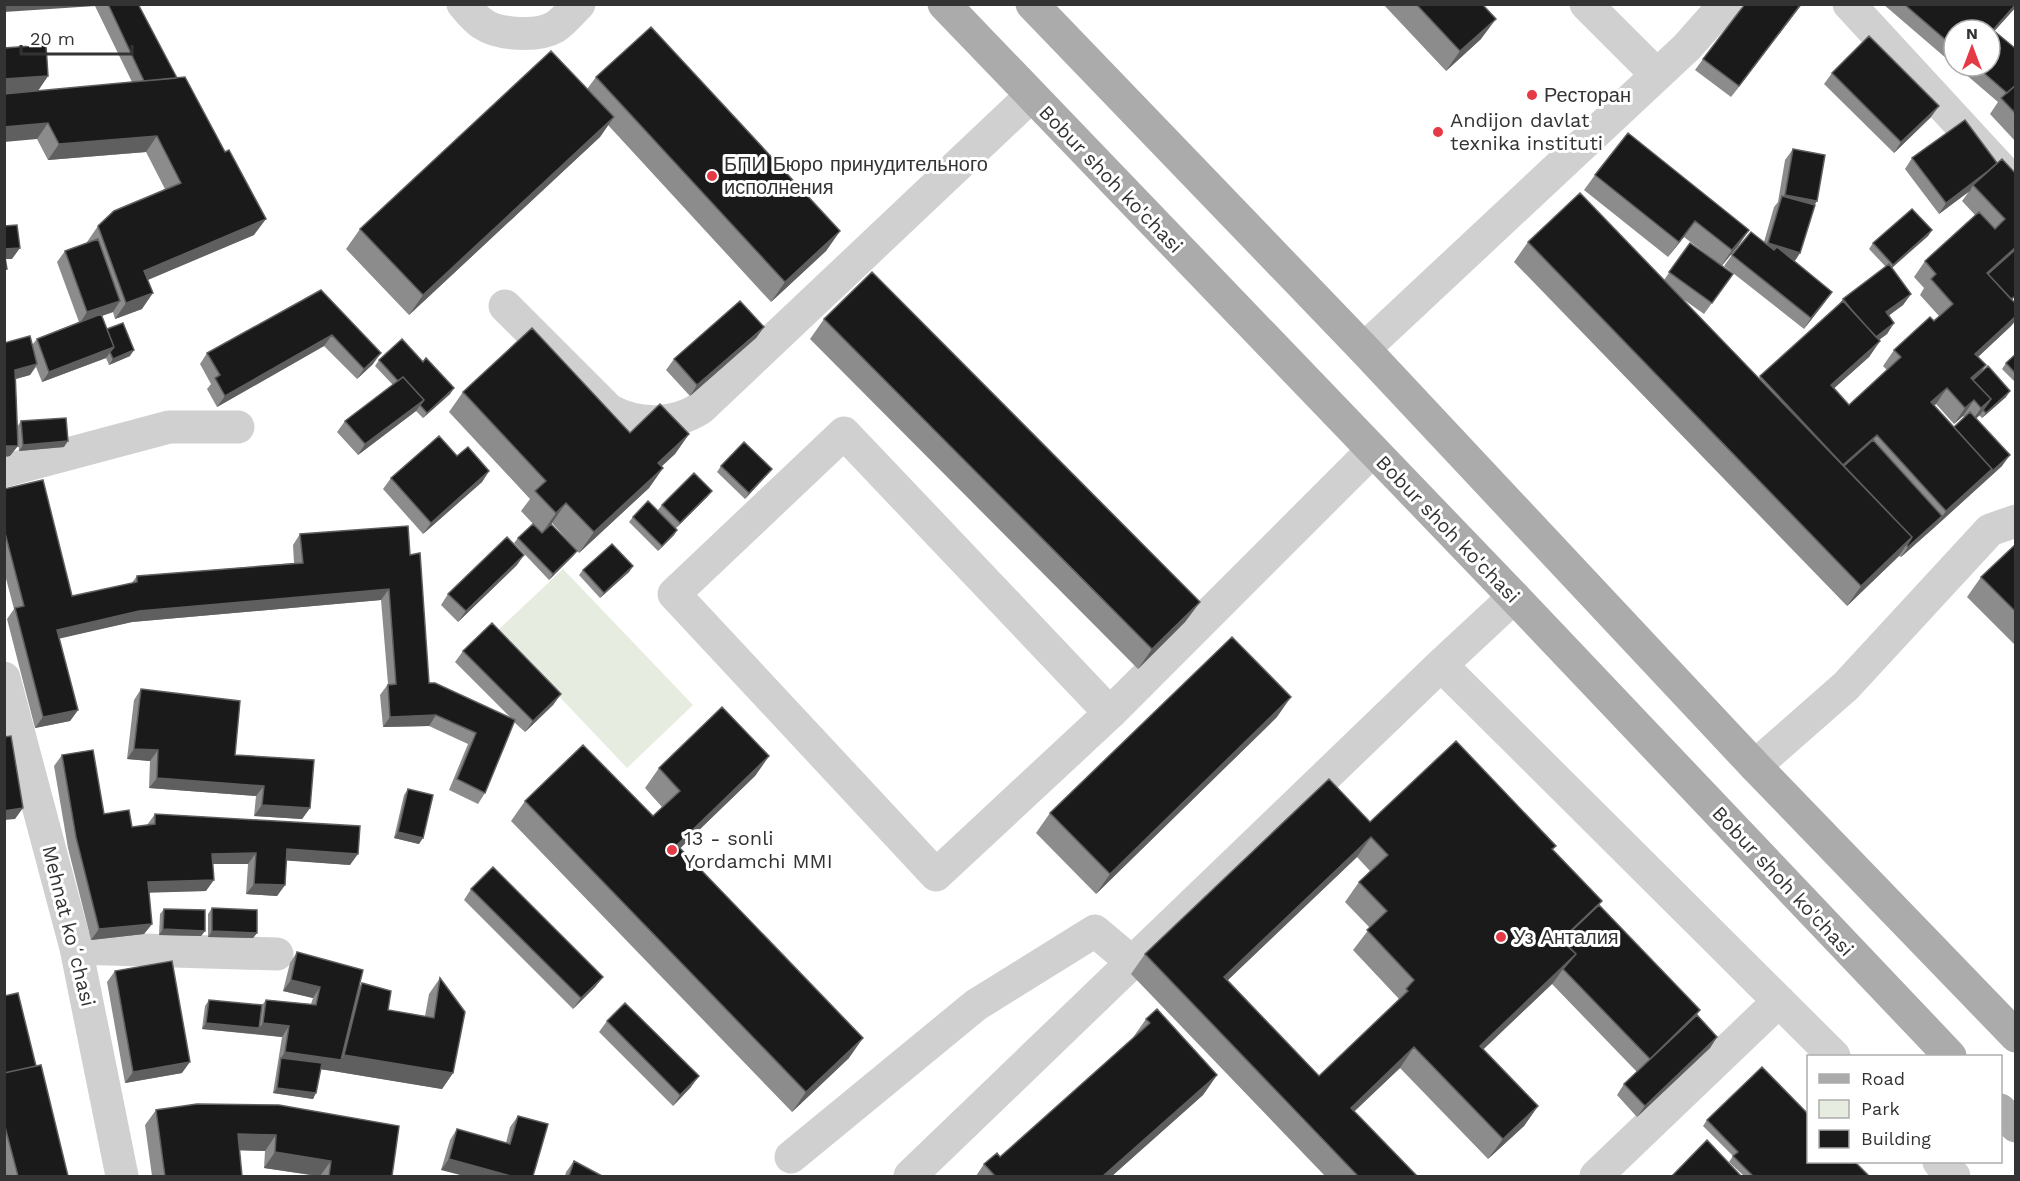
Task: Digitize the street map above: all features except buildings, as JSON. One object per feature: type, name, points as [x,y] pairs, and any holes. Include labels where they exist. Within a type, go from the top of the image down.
[{"type":"main road","name":"Bobur shoh ko'chasi","points":[[944,4],[1514,597],[1949,1055]]},
{"type":"main road","points":[[1032,4],[1364,349],[1755,766],[2016,1035]]},
{"type":"street","points":[[463,4],[482,24],[498,31],[522,33],[552,28],[564,20],[579,4]]},
{"type":"street","points":[[1586,4],[1657,75]]},
{"type":"street","points":[[1364,349],[1687,47],[1725,4]]},
{"type":"street","points":[[1849,4],[2016,185]]},
{"type":"street","points":[[505,306],[609,410],[624,419],[648,422],[688,416],[701,408],[1031,96]]},
{"type":"street","points":[[4,471],[169,428],[238,428]]},
{"type":"street","points":[[1110,713],[844,433],[674,594],[936,875],[1110,713],[1372,451]]},
{"type":"street","points":[[1755,766],[1846,686],[1990,530],[2016,521]]},
{"type":"street","points":[[910,1176],[1514,597]]},
{"type":"street","points":[[1441,665],[1833,1055]]},
{"type":"street","name":"Mehnat koʻchasi","points":[[4,678],[76,948],[122,1176]]},
{"type":"street","points":[[791,1157],[976,1005],[1095,931],[1132,963]]},
{"type":"street","points":[[76,948],[277,954]]},
{"type":"street","points":[[1596,1176],[1779,1001]]},
{"type":"green space","points":[[563,569],[693,705],[627,768],[497,631]]},
{"type":"place","name":"Ресторан","points":[[1532,95]]},
{"type":"place","name":"Andijon davlat texnika instituti","points":[[1438,132]]},
{"type":"place","name":"БПИ Бюро принудительного исполнения","points":[[712,176]]},
{"type":"place","name":"13 - sonli Yordamchi MMI","points":[[672,850]]},
{"type":"place","name":"Уз Анталия","points":[[1501,937]]}]
